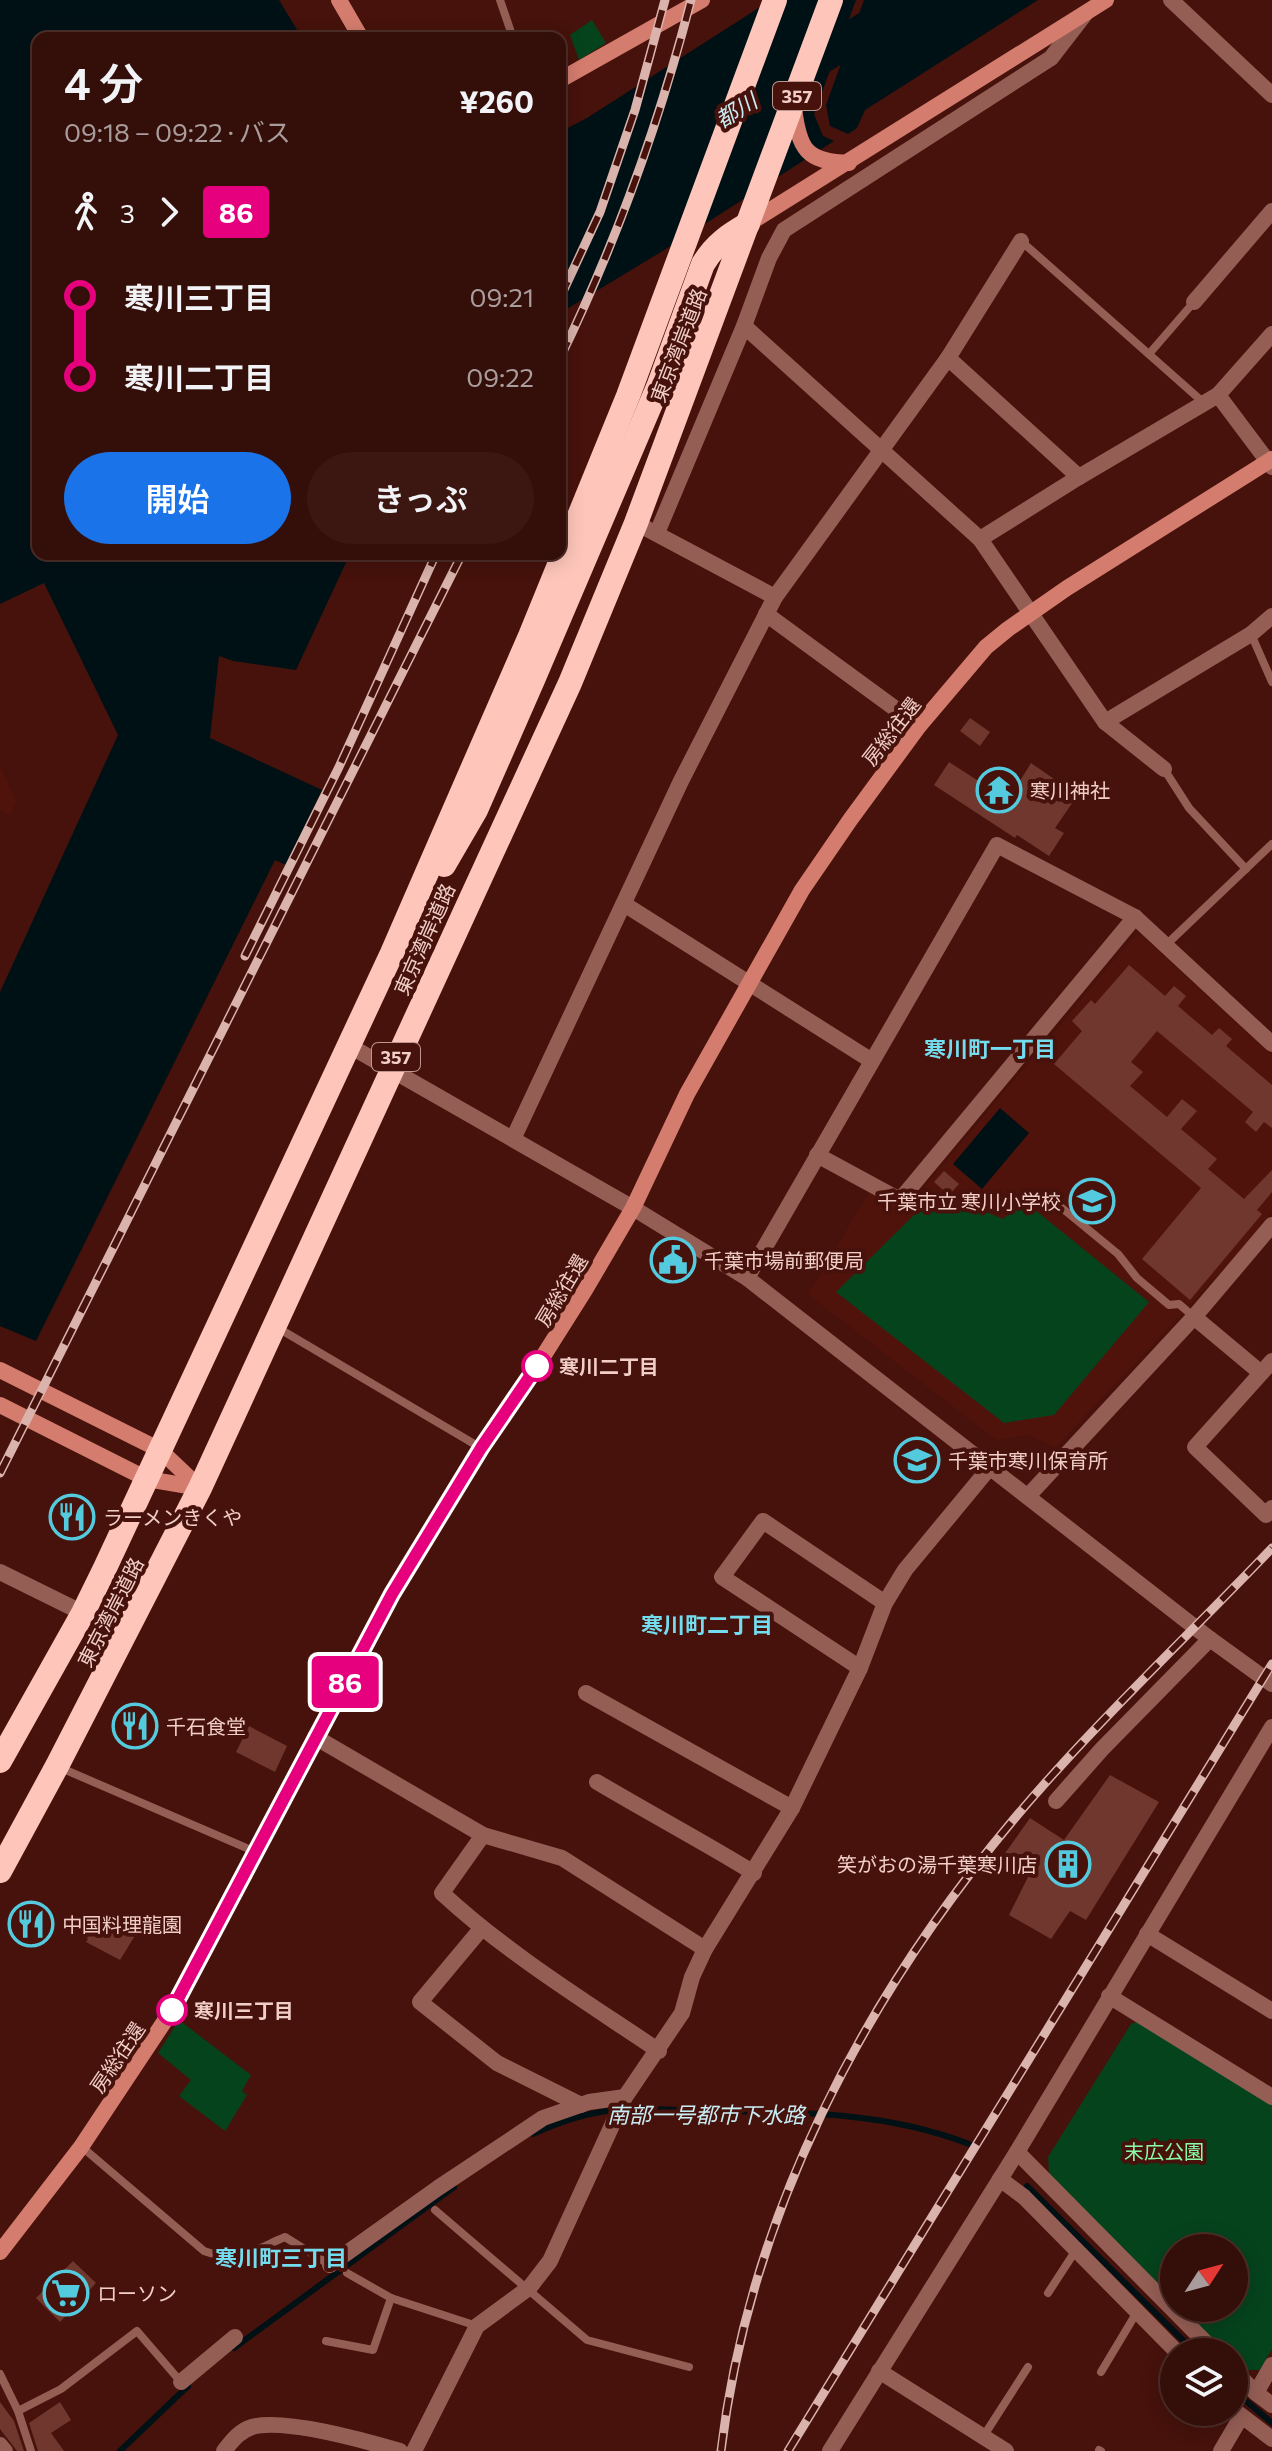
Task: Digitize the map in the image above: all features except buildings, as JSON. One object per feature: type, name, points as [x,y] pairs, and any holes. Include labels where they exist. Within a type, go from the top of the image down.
[{"type":"highway","name":"東京湾岸道路","points":[[566,548],[628,396],[775,0]]},
{"type":"highway","name":"東京湾岸道路","points":[[0,1871],[200,1488],[390,1069],[570,683],[647,528],[748,224],[831,0]]},
{"type":"highway","points":[[392,953],[476,810],[658,387],[703,264],[712,249],[725,237],[748,224]]},
{"type":"highway","name":"東京湾岸道路","points":[[0,1761],[83,1613],[147,1479],[392,953],[561,560]]},
{"type":"street","points":[[339,0],[358,32]]},
{"type":"street","points":[[566,77],[702,0]]},
{"type":"street","points":[[748,224],[1106,0]]},
{"type":"street","points":[[1171,0],[1272,95]]},
{"type":"street","points":[[775,597],[647,528],[744,326],[769,258],[784,230],[1051,58],[1086,13]]},
{"type":"street","points":[[793,107],[797,132],[806,151],[830,162],[849,163]]},
{"type":"street","points":[[1194,302],[1272,211]]},
{"type":"street","points":[[513,1139],[681,781],[775,597],[948,358],[1021,241]]},
{"type":"street","points":[[744,326],[980,539],[1105,722],[1164,769]]},
{"type":"street","points":[[980,539],[1211,399],[1272,334]]},
{"type":"street","points":[[948,358],[1079,477]]},
{"type":"street","points":[[1211,399],[1271,462]]},
{"type":"street","name":"房総往還","points":[[0,2252],[81,2147],[172,2010],[392,1594],[481,1448],[545,1354],[633,1208],[687,1094],[802,890],[919,726],[986,647],[1067,588],[1271,462]]},
{"type":"street","points":[[766,614],[919,726]]},
{"type":"street","points":[[1105,722],[1251,634],[1272,616]]},
{"type":"street","points":[[747,1278],[997,845],[1135,917],[1270,1039]]},
{"type":"street","points":[[624,904],[872,1061]]},
{"type":"street","points":[[817,1155],[900,1200],[1135,917]]},
{"type":"street","points":[[348,1045],[633,1208],[747,1278],[1272,1684]]},
{"type":"street","points":[[1029,1495],[1194,1317],[1272,1225]]},
{"type":"street","points":[[1194,1317],[1266,1367],[1195,1447],[1266,1515],[1272,1508]]},
{"type":"street","points":[[0,1370],[160,1450],[200,1488]]},
{"type":"street","points":[[0,1405],[147,1479],[200,1488]]},
{"type":"street","points":[[414,2451],[477,2326],[527,2289],[550,2261],[621,2106],[682,2013],[692,1977],[705,1949],[792,1808],[860,1668],[885,1603],[905,1570],[991,1466]]},
{"type":"street","points":[[860,1668],[722,1577],[763,1521],[885,1603]]},
{"type":"street","points":[[0,1572],[83,1613]]},
{"type":"street","points":[[1056,1801],[1102,1749],[1210,1639]]},
{"type":"street","points":[[586,1693],[792,1808]]},
{"type":"street","points":[[830,2451],[1017,2152],[1272,1727]]},
{"type":"street","points":[[315,1737],[483,1835],[562,1858],[705,1949]]},
{"type":"street","points":[[597,1782],[754,1873]]},
{"type":"street","points":[[483,1835],[442,1893],[481,1929],[659,2051]]},
{"type":"street","points":[[481,1929],[420,2002],[497,2063],[581,2105]]},
{"type":"street","points":[[1147,1934],[1272,2011]]},
{"type":"street","points":[[1109,1996],[1272,2097]]},
{"type":"street","points":[[330,2265],[543,2118],[581,2105],[621,2106]]},
{"type":"street","points":[[1017,2152],[1201,2338]]},
{"type":"street","points":[[1000,2179],[1024,2197],[1163,2338]]},
{"type":"street","points":[[181,2382],[235,2337]]},
{"type":"street","points":[[1256,2393],[1272,2365]]},
{"type":"street","points":[[879,2371],[1006,2451]]},
{"type":"street","points":[[1248,2385],[1272,2405]]},
{"type":"street","points":[[1248,2421],[1272,2439]]},
{"type":"street","points":[[224,2451],[237,2435],[249,2428],[278,2425],[368,2441],[400,2451]]},
{"type":"street","points":[[1221,2451],[1232,2426]]},
{"type":"street","points":[[0,2445],[5,2451]]},
{"type":"lane","points":[[500,0],[511,32]]},
{"type":"lane","points":[[1021,241],[1149,354],[1211,399]]},
{"type":"lane","points":[[1149,354],[1194,302]]},
{"type":"lane","points":[[1251,634],[1272,682]]},
{"type":"lane","points":[[1164,769],[1189,808],[1246,869]]},
{"type":"lane","points":[[1167,944],[1272,844]]},
{"type":"lane","points":[[1051,1199],[1118,1254],[1137,1278],[1169,1305],[1179,1304],[1194,1317]]},
{"type":"lane","points":[[274,1326],[481,1448]]},
{"type":"lane","points":[[57,1766],[256,1852]]},
{"type":"lane","points":[[81,2147],[204,2251],[220,2257],[237,2257],[285,2237],[330,2265]]},
{"type":"lane","points":[[435,2210],[587,2340],[689,2367]]},
{"type":"lane","points":[[1048,2293],[1076,2250]]},
{"type":"lane","points":[[347,2273],[391,2298],[477,2326]]},
{"type":"lane","points":[[326,2341],[373,2350],[391,2298]]},
{"type":"lane","points":[[1101,2372],[1137,2312]]},
{"type":"lane","points":[[18,2411],[61,2389],[137,2331],[181,2382]]},
{"type":"lane","points":[[983,2437],[1028,2367]]},
{"type":"lane","points":[[0,2374],[18,2411],[31,2451]]},
{"type":"shaded area","points":[[0,766],[16,801],[10,815],[0,810]]},
{"type":"shaded area","name":"千葉市立 寒川小学校","points":[[1141,935],[1272,1055],[1272,1212],[1236,1256],[1055,1448],[1030,1435],[996,1440],[808,1294],[870,1191],[904,1211],[1132,939]]},
{"type":"green space","points":[[592,20],[606,43],[579,60],[570,35]]},
{"type":"green space","points":[[1024,1201],[1149,1302],[1054,1415],[1004,1423],[836,1292],[921,1208],[967,1204],[1003,1219]]},
{"type":"green space","points":[[179,2020],[251,2075],[242,2091],[247,2095],[225,2131],[179,2096],[191,2080],[158,2053]]},
{"type":"green space","name":"末広公園","points":[[1137,2022],[1272,2104],[1272,2349],[1260,2370],[1248,2370],[1248,2338],[1210,2338],[1194,2322],[1248,2322],[1248,2234],[1160,2234],[1160,2287],[1049,2174],[1048,2157],[1131,2024]]},
{"type":"water","points":[[0,0],[279,0],[298,32],[32,32],[32,560],[347,560],[296,670],[233,661],[219,656],[210,738],[322,790],[286,865],[275,860],[36,1341],[0,1326],[0,992],[118,735],[44,583],[0,604]]},
{"type":"water","points":[[771,0],[856,0],[814,114],[823,136],[834,141],[566,309],[566,129]]},
{"type":"water","points":[[864,0],[1038,0],[865,110],[857,128],[848,134],[830,126],[826,105]]},
{"type":"water","points":[[1000,1108],[1029,1133],[982,1189],[953,1164]]},
{"type":"waterway","name":"都川","points":[[800,70],[912,0]]},
{"type":"waterway","name":"南部一号都市下水路","points":[[533,2134],[593,2113],[648,2109],[772,2112],[872,2119],[937,2133],[969,2144]]},
{"type":"waterway","name":"南部一号都市下水路","points":[[1027,2186],[1181,2338]]},
{"type":"waterway","name":"南部一号都市下水路","points":[[234,2348],[454,2187]]},
{"type":"waterway","name":"南部一号都市下水路","points":[[120,2451],[188,2386]]},
{"type":"waterway","name":"南部一号都市下水路","points":[[1248,2403],[1272,2423]]},
{"type":"railway","points":[[566,285],[600,212],[635,110],[665,0]]},
{"type":"railway","points":[[566,345],[618,227],[665,92],[691,0]]},
{"type":"railway","points":[[245,956],[339,767],[433,560]]},
{"type":"railway","points":[[0,1473],[459,560]]},
{"type":"railway","points":[[721,2451],[735,2364],[757,2278],[786,2195],[821,2114],[862,2036],[908,1961],[959,1888],[1014,1819],[1108,1715],[1272,1548]]},
{"type":"railway","points":[[788,2451],[1272,1664]]},
{"type":"bus line","name":"86","points":[[172,2010],[392,1594],[481,1448],[537,1366]]},
{"type":"place","name":"寒川神社","points":[[999,790]]},
{"type":"place","name":"千葉市立 寒川小学校","points":[[1092,1201]]},
{"type":"place","name":"千葉市場前郵便局","points":[[673,1260]]},
{"type":"place","name":"寒川二丁目","points":[[537,1366]]},
{"type":"place","name":"千葉市寒川保育所","points":[[917,1460]]},
{"type":"place","name":"ラーメンきくや","points":[[72,1517]]},
{"type":"place","name":"千石食堂","points":[[135,1726]]},
{"type":"place","name":"笑がおの湯千葉寒川店","points":[[1068,1864]]},
{"type":"place","name":"中国料理龍園","points":[[31,1924]]},
{"type":"place","name":"寒川三丁目","points":[[172,2010]]},
{"type":"place","name":"ローソン","points":[[66,2293]]},
{"type":"district","name":"寒川町一丁目","points":[[990,1048]]},
{"type":"district","name":"寒川町二丁目","points":[[707,1624]]},
{"type":"district","name":"寒川町三丁目","points":[[281,2257]]}]
